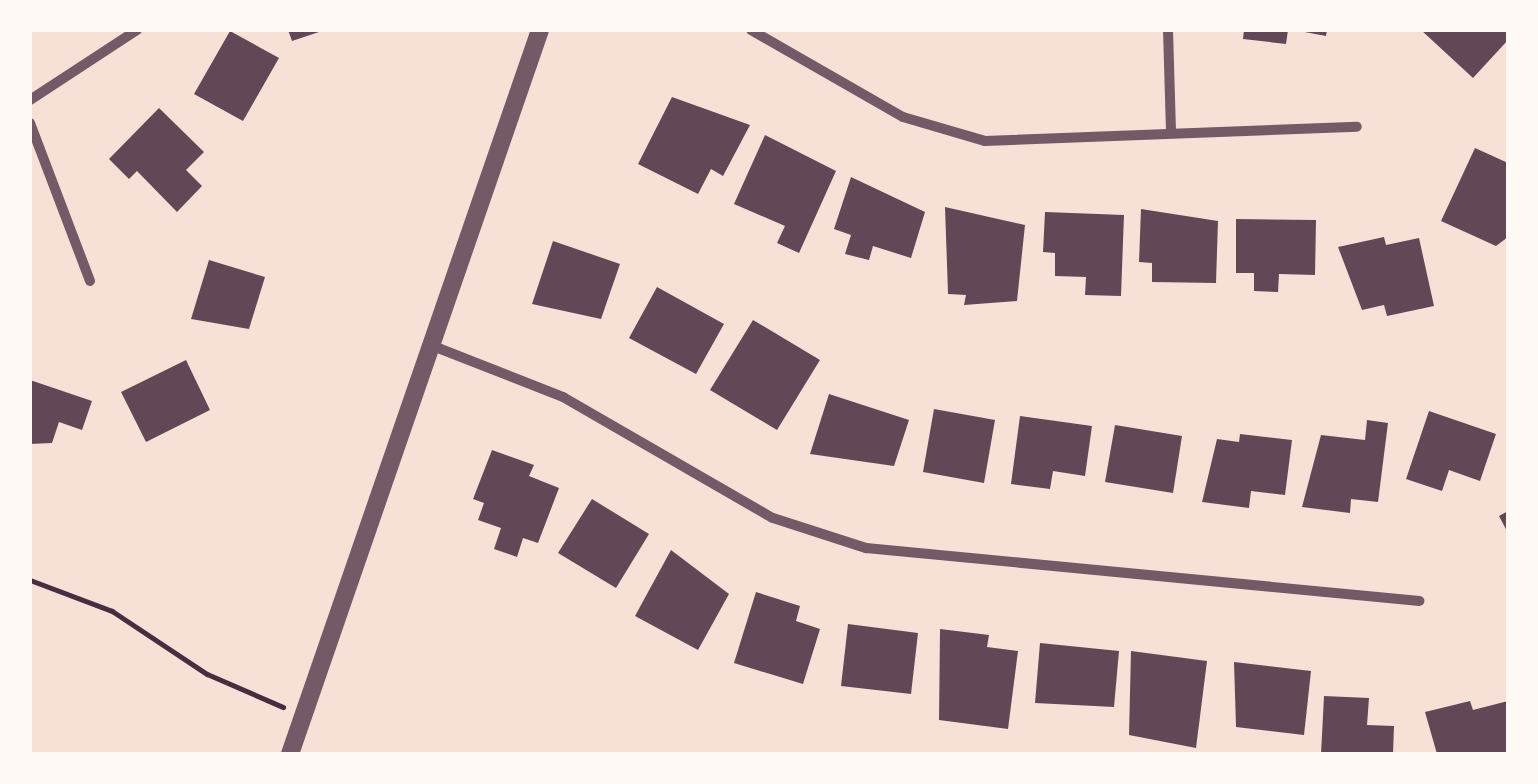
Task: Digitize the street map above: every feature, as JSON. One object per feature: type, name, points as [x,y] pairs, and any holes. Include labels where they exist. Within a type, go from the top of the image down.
[{"type":"street","points":[[30,100],[138,30]]},
{"type":"street","points":[[290,754],[540,30]]},
{"type":"street","points":[[751,30],[904,118],[985,141],[1357,127]]},
{"type":"street","points":[[1168,30],[1171,131]]},
{"type":"street","points":[[30,123],[90,281]]},
{"type":"street","points":[[434,346],[563,397],[773,518],[866,548],[1419,601]]},
{"type":"path","points":[[30,580],[112,612],[207,674],[305,715]]},
{"type":"building","points":[[288,30],[322,30],[322,31],[292,41]]},
{"type":"building","points":[[1244,30],[1288,30],[1286,44],[1243,39]]},
{"type":"building","points":[[1294,30],[1327,30],[1326,36]]},
{"type":"building","points":[[1421,30],[1508,30],[1508,40],[1473,78]]},
{"type":"building","points":[[230,31],[279,58],[243,121],[194,94]]},
{"type":"building","points":[[672,97],[750,125],[723,176],[711,169],[698,194],[638,164]]},
{"type":"building","points":[[159,108],[204,152],[186,170],[202,186],[177,212],[137,171],[129,179],[109,159]]},
{"type":"building","points":[[765,135],[836,171],[799,253],[777,243],[785,226],[734,204]]},
{"type":"building","points":[[1475,148],[1508,163],[1508,237],[1496,246],[1441,221]]},
{"type":"building","points":[[851,177],[925,212],[911,258],[873,246],[869,260],[845,254],[851,235],[834,229]]},
{"type":"building","points":[[945,207],[1025,225],[1017,301],[964,305],[966,295],[948,294]]},
{"type":"building","points":[[1141,209],[1218,221],[1216,283],[1152,282],[1152,263],[1139,262]]},
{"type":"building","points":[[1045,212],[1124,215],[1121,296],[1085,295],[1086,277],[1055,276],[1055,253],[1043,252]]},
{"type":"building","points":[[1236,219],[1316,220],[1315,275],[1279,274],[1278,292],[1254,291],[1254,273],[1236,273]]},
{"type":"building","points":[[1384,237],[1386,245],[1419,238],[1434,306],[1387,316],[1384,305],[1362,310],[1338,247]]},
{"type":"building","points":[[553,241],[620,264],[601,319],[532,304]]},
{"type":"building","points":[[209,260],[265,277],[249,329],[191,319]]},
{"type":"building","points":[[657,287],[724,324],[696,374],[629,338]]},
{"type":"building","points":[[753,320],[820,360],[777,430],[710,390]]},
{"type":"building","points":[[186,360],[210,410],[146,442],[121,392]]},
{"type":"building","points":[[30,380],[92,401],[82,430],[59,422],[52,443],[30,444]]},
{"type":"building","points":[[829,394],[909,420],[894,466],[810,454]]},
{"type":"building","points":[[934,409],[995,420],[984,483],[923,472]]},
{"type":"building","points":[[1429,411],[1496,434],[1480,481],[1449,470],[1442,491],[1406,479]]},
{"type":"building","points":[[1020,416],[1092,426],[1085,476],[1053,471],[1050,489],[1011,484]]},
{"type":"building","points":[[1367,420],[1388,423],[1378,502],[1351,499],[1350,513],[1302,507],[1321,435],[1365,440]]},
{"type":"building","points":[[1115,425],[1182,436],[1173,493],[1105,482]]},
{"type":"building","points":[[1240,434],[1292,440],[1285,495],[1251,491],[1249,508],[1202,502],[1217,439],[1239,442]]},
{"type":"building","points":[[492,450],[534,465],[529,476],[559,488],[538,543],[523,538],[517,557],[494,549],[501,528],[478,520],[484,503],[473,499]]},
{"type":"building","points":[[592,499],[649,534],[616,588],[558,553]]},
{"type":"building","points":[[1508,511],[1508,533],[1499,516]]},
{"type":"building","points":[[671,550],[729,594],[698,650],[635,616]]},
{"type":"building","points":[[756,592],[800,606],[796,621],[820,629],[803,684],[734,663]]},
{"type":"building","points":[[848,624],[918,633],[911,694],[841,686]]},
{"type":"building","points":[[940,629],[989,635],[987,647],[1018,651],[1008,729],[939,720]]},
{"type":"building","points":[[1040,643],[1119,651],[1114,707],[1035,703]]},
{"type":"building","points":[[1131,651],[1207,661],[1196,748],[1129,735]]},
{"type":"building","points":[[1234,662],[1311,671],[1304,735],[1236,727]]},
{"type":"building","points":[[1324,696],[1369,698],[1367,725],[1394,726],[1393,754],[1321,754]]},
{"type":"building","points":[[1470,701],[1473,710],[1508,701],[1508,754],[1437,754],[1425,712]]}]
